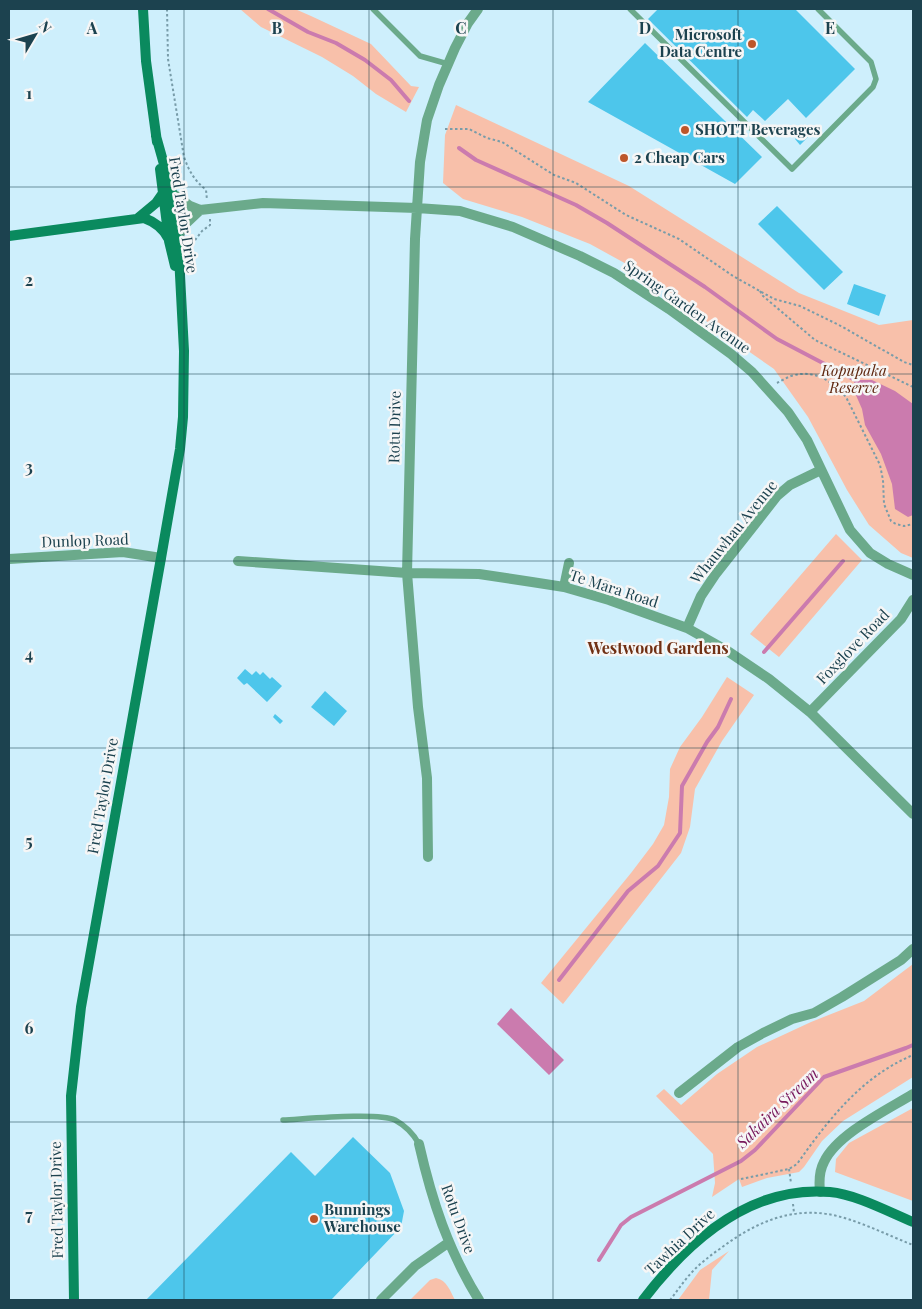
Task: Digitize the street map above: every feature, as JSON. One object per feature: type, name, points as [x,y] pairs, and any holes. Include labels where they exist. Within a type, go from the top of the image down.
[{"type":"main road","name":"Fred Taylor Drive","points":[[74,1300],[71,1096],[81,1007],[180,449],[183,417],[185,370],[181,299],[174,239],[156,136],[146,61],[143,9]]},
{"type":"main road","points":[[138,218],[167,193]]},
{"type":"main road","points":[[9,236],[144,218],[156,224],[174,239]]},
{"type":"main road","name":"Tawhia Drive","points":[[643,1300],[665,1274],[695,1244],[728,1217],[768,1198],[787,1194],[830,1192],[846,1195],[913,1222]]},
{"type":"street","name":"Rotu Drive","points":[[428,857],[427,778],[418,707],[407,573],[414,256],[420,162],[427,120],[448,64],[468,23],[478,9]]},
{"type":"street","points":[[167,193],[200,210],[183,226],[174,239]]},
{"type":"street","name":"Spring Garden Avenue","points":[[200,210],[263,203],[460,211],[513,227],[614,273],[642,290],[752,372],[788,412],[807,440],[850,530],[870,552],[888,564],[913,575]]},
{"type":"street","name":"Whauwhau Avenue","points":[[687,628],[701,596],[715,575],[777,496],[790,485],[821,470]]},
{"type":"street","name":"Dunlop Road","points":[[9,559],[123,552],[161,558]]},
{"type":"street","name":"Te Māra Road","points":[[238,561],[407,573],[479,574],[564,587],[609,600],[687,628],[726,650],[769,679],[810,712],[913,814]]},
{"type":"street","points":[[564,587],[569,562]]},
{"type":"street","name":"Foxglove Road","points":[[810,712],[901,619],[913,600]]},
{"type":"street","points":[[679,1093],[738,1047],[792,1019],[814,1012],[842,997],[901,960],[913,949]]},
{"type":"street","points":[[820,1192],[819,1179],[823,1163],[831,1150],[851,1133],[913,1094]]},
{"type":"street","name":"Rotu Drive","points":[[419,1144],[429,1187],[448,1243],[479,1300]]},
{"type":"street","points":[[381,1300],[415,1266],[448,1243]]},
{"type":"lane","points":[[373,9],[420,56],[448,64]]},
{"type":"lane","points":[[630,9],[792,169],[873,87],[876,79],[871,62],[818,9]]},
{"type":"lane","points":[[283,1120],[375,1116],[394,1119],[411,1130],[419,1144]]},
{"type":"path","points":[[167,9],[168,59],[184,156],[189,170],[196,181],[206,190],[207,201]]},
{"type":"path","points":[[446,129],[469,129],[487,138],[502,142],[554,175],[576,182],[626,215],[679,239],[733,276],[774,299],[800,306],[904,362],[913,365]]},
{"type":"path","points":[[187,252],[202,231],[210,225]]},
{"type":"path","points":[[760,291],[763,296],[815,340],[913,387]]},
{"type":"path","points":[[777,384],[789,376],[808,374],[820,376],[830,381],[846,397],[883,473],[884,504],[891,521],[904,526],[913,524]]},
{"type":"path","points":[[741,1179],[789,1169],[797,1164],[840,1107],[886,1069],[913,1055]]},
{"type":"path","points":[[789,1169],[791,1183]]},
{"type":"path","points":[[793,1204],[794,1214]]},
{"type":"path","points":[[670,1300],[694,1269],[733,1239],[764,1221],[794,1214],[814,1213],[839,1217],[913,1245]]},
{"type":"green space","points":[[240,9],[295,9],[371,44],[411,86],[419,87],[406,112],[322,57],[261,27]]},
{"type":"green space","name":"Kopupaka Reserve","points":[[456,105],[629,186],[799,293],[879,325],[913,320],[913,558],[901,553],[869,525],[847,490],[808,417],[774,369],[715,328],[650,277],[590,244],[522,217],[463,199],[443,183],[445,135]]},
{"type":"green space","points":[[836,534],[862,560],[779,657],[750,634]]},
{"type":"green space","points":[[727,677],[754,695],[722,741],[695,789],[690,827],[681,853],[563,1004],[541,983],[653,844],[664,825],[669,797],[670,769],[680,747],[702,717]]},
{"type":"green space","points":[[913,964],[913,1077],[843,1121],[822,1141],[799,1172],[767,1178],[742,1187],[739,1179],[712,1197],[715,1183],[713,1154],[656,1096],[664,1089],[681,1105],[717,1074],[757,1047],[811,1022],[864,1001]]},
{"type":"green space","points":[[913,1108],[913,1201],[835,1172],[836,1159],[849,1143]]},
{"type":"green space","points":[[729,1251],[712,1270],[709,1300],[678,1300],[700,1270]]},
{"type":"green space","points":[[436,1278],[446,1283],[455,1300],[410,1300],[430,1280]]},
{"type":"shaded area","points":[[854,380],[872,380],[895,391],[913,404],[913,515],[908,517],[895,509],[892,484],[881,454],[865,425],[862,409],[855,393]]},
{"type":"shaded area","points":[[511,1008],[564,1060],[549,1075],[497,1024]]},
{"type":"building","name":"Microsoft Data Centre","points":[[658,9],[795,9],[855,69],[806,118],[788,99],[765,121],[753,110],[747,117],[648,19]]},
{"type":"building","name":"SHOTT Beverages","points":[[645,43],[762,157],[735,184],[588,102]]},
{"type":"building","points":[[806,128],[812,133],[800,145],[795,139]]},
{"type":"building","points":[[777,206],[843,272],[824,290],[758,224]]},
{"type":"building","points":[[854,284],[886,295],[879,316],[847,304]]},
{"type":"building","points":[[245,669],[252,675],[256,671],[260,675],[263,672],[282,686],[267,702],[247,683],[244,685],[237,678]]},
{"type":"building","points":[[325,691],[347,711],[334,726],[311,707]]},
{"type":"building","points":[[275,714],[283,721],[280,724],[273,717]]},
{"type":"building","name":"Bunnings Warehouse","points":[[353,1137],[390,1173],[404,1211],[401,1227],[331,1300],[146,1300],[291,1152],[315,1176]]},
{"type":"waterway","points":[[268,9],[308,32],[336,43],[365,60],[391,80],[409,101]]},
{"type":"waterway","points":[[459,148],[476,160],[576,205],[607,223],[705,287],[777,339],[857,381]]},
{"type":"waterway","points":[[764,652],[843,561]]},
{"type":"waterway","points":[[559,980],[628,891],[658,866],[680,833],[682,786],[707,742],[718,727],[731,699]]},
{"type":"waterway","name":"Sakaira Stream","points":[[599,1260],[621,1225],[631,1217],[741,1161],[755,1150],[824,1077],[913,1045]]},
{"type":"place","name":"Microsoft Data Centre","points":[[752,44]]},
{"type":"place","name":"SHOTT Beverages","points":[[685,130]]},
{"type":"place","name":"2 Cheap Cars","points":[[624,158]]},
{"type":"place","name":"Bunnings Warehouse","points":[[314,1219]]},
{"type":"district","name":"Westwood Gardens","points":[[658,648]]}]
